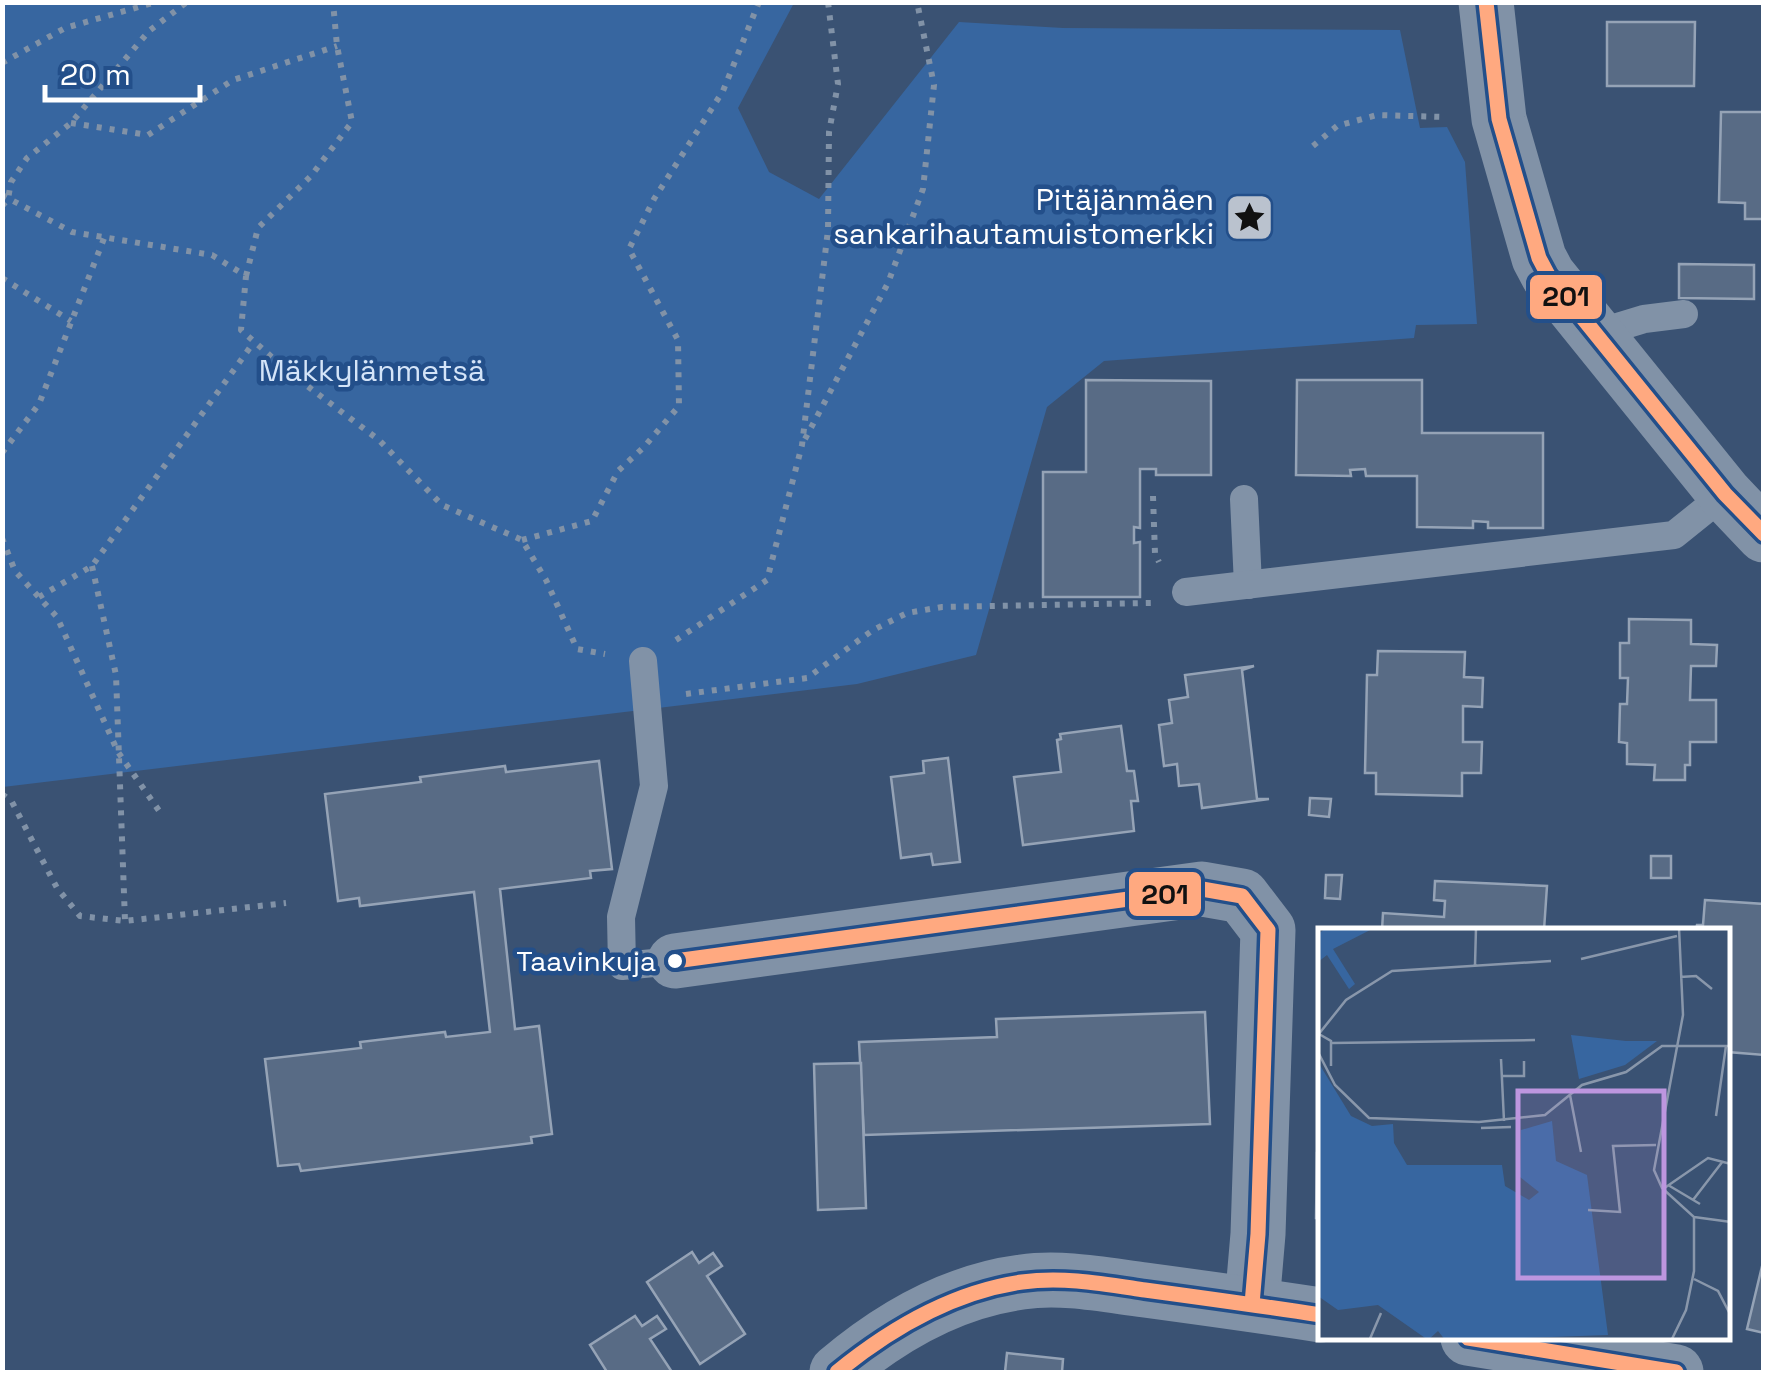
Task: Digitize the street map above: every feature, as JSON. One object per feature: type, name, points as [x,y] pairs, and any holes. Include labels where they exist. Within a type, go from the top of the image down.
[{"type":"street","points":[[1486,2],[1498,119],[1539,258],[1558,291],[1598,333],[1725,494],[1764,535]]},
{"type":"street","points":[[675,961],[1202,889],[1242,896],[1268,930],[1258,1234],[1252,1304]]},
{"type":"street","points":[[841,1371],[907,1322],[959,1298],[1023,1282],[1103,1284],[1318,1315]]},
{"type":"street","points":[[1480,1340],[1676,1372]]},
{"type":"lane","points":[[1598,333],[1644,319],[1684,314]]},
{"type":"lane","points":[[1186,592],[1674,535],[1725,494]]},
{"type":"lane","points":[[1244,499],[1248,585]]},
{"type":"lane","points":[[643,661],[654,786],[621,917],[622,966],[675,961]]},
{"type":"path","points":[[2,63],[66,28],[156,2]]},
{"type":"path","points":[[187,2],[149,30],[70,123],[26,158],[4,200],[72,232],[212,255],[246,276]]},
{"type":"path","points":[[333,2],[352,122],[311,176],[258,228],[246,276],[241,330],[379,440],[442,505],[522,540],[546,580],[576,649],[643,661],[767,580],[802,445],[828,230],[829,132],[838,84],[828,2]]},
{"type":"path","points":[[522,540],[592,520],[618,471],[644,448],[678,406],[678,340],[629,249],[654,199],[723,91],[758,2]]},
{"type":"path","points":[[802,445],[888,283],[922,189],[934,85],[917,2]]},
{"type":"path","points":[[70,123],[148,135],[233,80],[337,46]]},
{"type":"path","points":[[1312,146],[1337,126],[1378,115],[1498,119]]},
{"type":"path","points":[[2,453],[38,404],[105,236]]},
{"type":"path","points":[[2,278],[72,321]]},
{"type":"path","points":[[38,597],[92,566],[254,342]]},
{"type":"path","points":[[1154,496],[1155,554],[1166,577],[1186,592]]},
{"type":"path","points":[[2,538],[15,571],[57,617],[118,752],[162,815]]},
{"type":"path","points":[[92,566],[116,675],[125,921]]},
{"type":"path","points":[[648,700],[808,678],[873,630],[907,613],[942,606],[1147,604],[1186,592]]},
{"type":"path","points":[[2,794],[12,802],[57,888],[80,916],[125,921],[286,902]]},
{"type":"green space","name":"Mäkkylänmetsä","points":[[2,3],[794,3],[738,108],[769,172],[819,199],[959,22],[1063,28],[1400,30],[1420,128],[1447,127],[1465,162],[1477,324],[1416,325],[1414,338],[1104,361],[1047,407],[976,655],[857,684],[3,787]]},
{"type":"building","points":[[1607,22],[1695,22],[1694,86],[1607,86]]},
{"type":"building","points":[[1721,112],[1764,112],[1764,219],[1745,219],[1745,203],[1719,202]]},
{"type":"building","points":[[1679,264],[1754,265],[1754,299],[1679,298]]},
{"type":"building","points":[[1086,380],[1211,381],[1211,475],[1156,475],[1156,469],[1140,469],[1140,528],[1134,527],[1134,543],[1140,542],[1140,597],[1043,597],[1043,472],[1086,472]]},
{"type":"building","points":[[1297,380],[1422,380],[1422,433],[1543,433],[1543,528],[1488,528],[1488,522],[1473,521],[1473,528],[1417,527],[1417,476],[1366,476],[1365,469],[1350,470],[1351,476],[1296,475]]},
{"type":"building","points":[[1629,619],[1691,620],[1691,644],[1717,645],[1716,666],[1691,666],[1690,700],[1716,700],[1716,742],[1690,742],[1690,765],[1685,765],[1685,780],[1654,780],[1655,765],[1627,764],[1627,743],[1619,742],[1620,704],[1627,704],[1628,678],[1620,678],[1620,643],[1629,643]]},
{"type":"building","points":[[1378,651],[1465,652],[1464,677],[1483,678],[1482,707],[1463,706],[1463,742],[1482,742],[1481,773],[1462,773],[1462,796],[1376,794],[1376,773],[1365,773],[1367,675],[1377,675]]},
{"type":"building","points":[[1254,666],[1242,670],[1257,799],[1269,799],[1202,808],[1199,784],[1179,786],[1177,764],[1164,766],[1159,725],[1172,723],[1169,700],[1188,697],[1185,675]]},
{"type":"building","points":[[1121,726],[1127,771],[1134,771],[1138,801],[1131,801],[1134,831],[1023,845],[1014,777],[1061,772],[1057,740],[1061,739],[1060,734]]},
{"type":"building","points":[[948,758],[960,862],[933,865],[931,854],[901,858],[891,777],[924,773],[923,761]]},
{"type":"building","points":[[599,761],[612,869],[590,871],[591,878],[500,889],[515,1029],[539,1026],[552,1134],[531,1137],[532,1143],[301,1171],[299,1164],[278,1166],[265,1059],[361,1048],[360,1042],[445,1032],[446,1037],[490,1032],[474,892],[360,906],[359,898],[338,901],[325,794],[505,766],[506,772]]},
{"type":"building","points":[[1310,798],[1331,799],[1329,817],[1309,815]]},
{"type":"building","points":[[1651,856],[1671,856],[1671,878],[1651,878]]},
{"type":"building","points":[[1326,875],[1342,875],[1340,899],[1325,898]]},
{"type":"building","points":[[1435,881],[1547,886],[1544,928],[1382,928],[1383,913],[1444,917],[1445,901],[1434,900]]},
{"type":"building","points":[[1705,900],[1764,904],[1764,1055],[1731,1052],[1731,928],[1696,928],[1703,925]]},
{"type":"building","points":[[1205,1012],[1210,1124],[864,1135],[859,1042],[997,1037],[996,1019]]},
{"type":"building","points":[[861,1063],[866,1208],[818,1210],[814,1064]]},
{"type":"building","points":[[1317,1153],[1318,1153],[1318,1218]]},
{"type":"building","points":[[692,1252],[699,1263],[713,1253],[722,1266],[707,1276],[745,1334],[700,1364],[647,1282]]},
{"type":"building","points":[[1764,1258],[1764,1333],[1747,1329]]},
{"type":"building","points":[[635,1316],[642,1326],[657,1316],[666,1329],[650,1339],[672,1372],[607,1372],[590,1345]]},
{"type":"building","points":[[1007,1353],[1063,1359],[1062,1372],[1005,1372]]},
{"type":"transit line","name":"201","points":[[1486,2],[1499,119],[1539,258],[1548,275],[1725,494],[1764,534]]},
{"type":"transit line","name":"201","points":[[675,961],[1202,889],[1242,896],[1268,930],[1258,1234],[1252,1304]]},
{"type":"transit line","name":"201","points":[[837,1372],[924,1314],[971,1294],[1022,1282],[1084,1282],[1318,1315]]},
{"type":"transit line","name":"201","points":[[1480,1340],[1676,1372]]},
{"type":"place","name":"Pitäjänmäen sankarihautamuistomerkki","points":[[1249,217]]},
{"type":"place","name":"Taavinkuja","points":[[675,961]]}]
